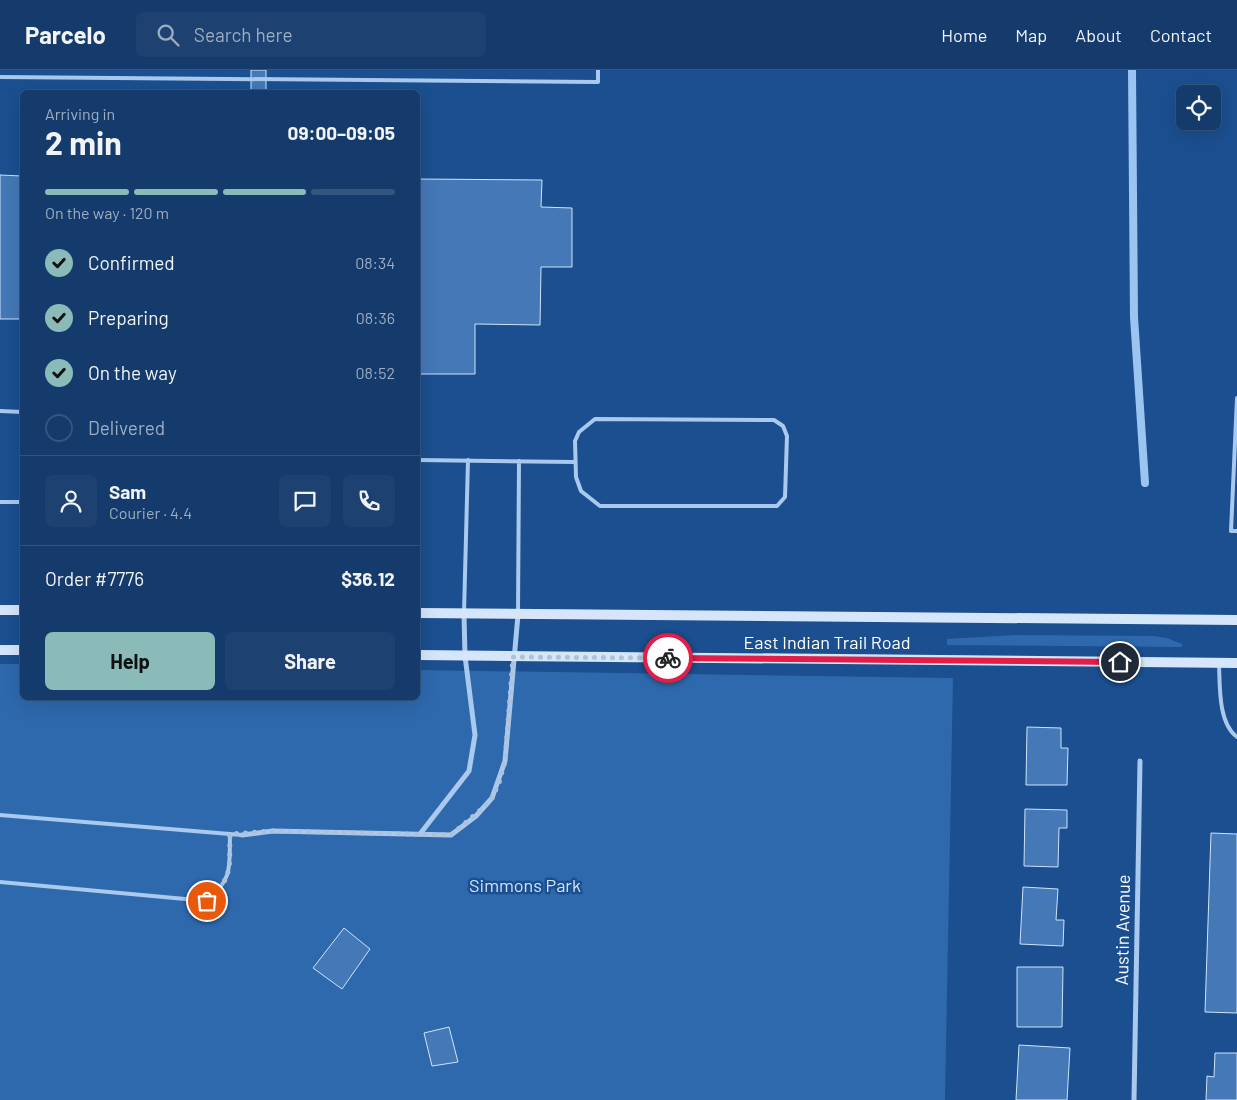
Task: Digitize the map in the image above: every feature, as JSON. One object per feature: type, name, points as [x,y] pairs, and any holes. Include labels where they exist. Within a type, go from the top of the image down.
[{"type":"main road","points":[[0,610],[20,610]]},
{"type":"main road","name":"East Indian Trail Road","points":[[420,613],[1237,620]]},
{"type":"main road","points":[[0,650],[20,650]]},
{"type":"main road","name":"East Indian Trail Road","points":[[420,655],[1237,663]]},
{"type":"street","points":[[420,834],[469,771],[475,735],[465,656],[464,614]]},
{"type":"street","points":[[242,835],[272,831],[451,835],[476,816],[492,798],[505,761],[518,615]]},
{"type":"street","name":"Austin Avenue","points":[[1134,1100],[1140,761]]},
{"type":"lane","points":[[0,77],[598,82],[598,70]]},
{"type":"lane","points":[[1237,398],[1231,531],[1237,531]]},
{"type":"lane","points":[[0,411],[20,412]]},
{"type":"lane","points":[[595,419],[774,420],[783,426],[787,436],[785,497],[777,506],[600,506],[581,491],[576,477],[575,462],[575,441],[579,432],[595,419]]},
{"type":"lane","points":[[420,460],[575,462]]},
{"type":"lane","points":[[464,614],[468,460]]},
{"type":"lane","points":[[518,615],[519,461]]},
{"type":"lane","points":[[0,502],[20,502]]},
{"type":"lane","points":[[1219,662],[1224,716],[1233,734],[1237,737]]},
{"type":"lane","points":[[0,815],[242,835]]},
{"type":"lane","points":[[0,882],[207,901],[226,881],[229,871],[230,834]]},
{"type":"green space","points":[[1015,635],[1153,636],[1167,638],[1182,644],[1182,647],[947,645],[947,639]]},
{"type":"green space","name":"Simmons Park","points":[[0,664],[20,664],[20,700],[420,700],[420,670],[953,678],[945,1100],[0,1100]]},
{"type":"building","points":[[251,70],[266,70],[266,90],[251,90]]},
{"type":"building","points":[[0,175],[20,176],[20,319],[0,319]]},
{"type":"building","points":[[420,179],[542,180],[541,207],[572,208],[572,267],[541,267],[540,325],[475,324],[475,374],[420,374]]},
{"type":"building","points":[[1027,727],[1061,728],[1061,748],[1068,748],[1067,785],[1026,785]]},
{"type":"building","points":[[1025,809],[1067,810],[1067,828],[1059,828],[1058,867],[1024,866]]},
{"type":"building","points":[[1211,833],[1237,834],[1237,1013],[1205,1012]]},
{"type":"building","points":[[1023,887],[1058,889],[1056,920],[1064,920],[1063,946],[1020,944]]},
{"type":"building","points":[[344,928],[370,949],[342,989],[313,968]]},
{"type":"building","points":[[1017,967],[1063,967],[1062,1027],[1017,1027]]},
{"type":"building","points":[[449,1027],[458,1062],[432,1066],[424,1033]]},
{"type":"building","points":[[1019,1045],[1070,1048],[1067,1100],[1016,1100]]},
{"type":"building","points":[[1215,1053],[1237,1053],[1237,1100],[1206,1100],[1207,1076],[1214,1077]]},
{"type":"waterway","points":[[1132,70],[1134,317],[1145,483]]},
{"type":"way so far","points":[[207,901],[226,881],[229,871],[230,834],[242,835],[272,831],[451,835],[476,816],[492,798],[499,783],[505,761],[513,657],[668,658]]},
{"type":"route","points":[[668,658],[1120,662]]}]
